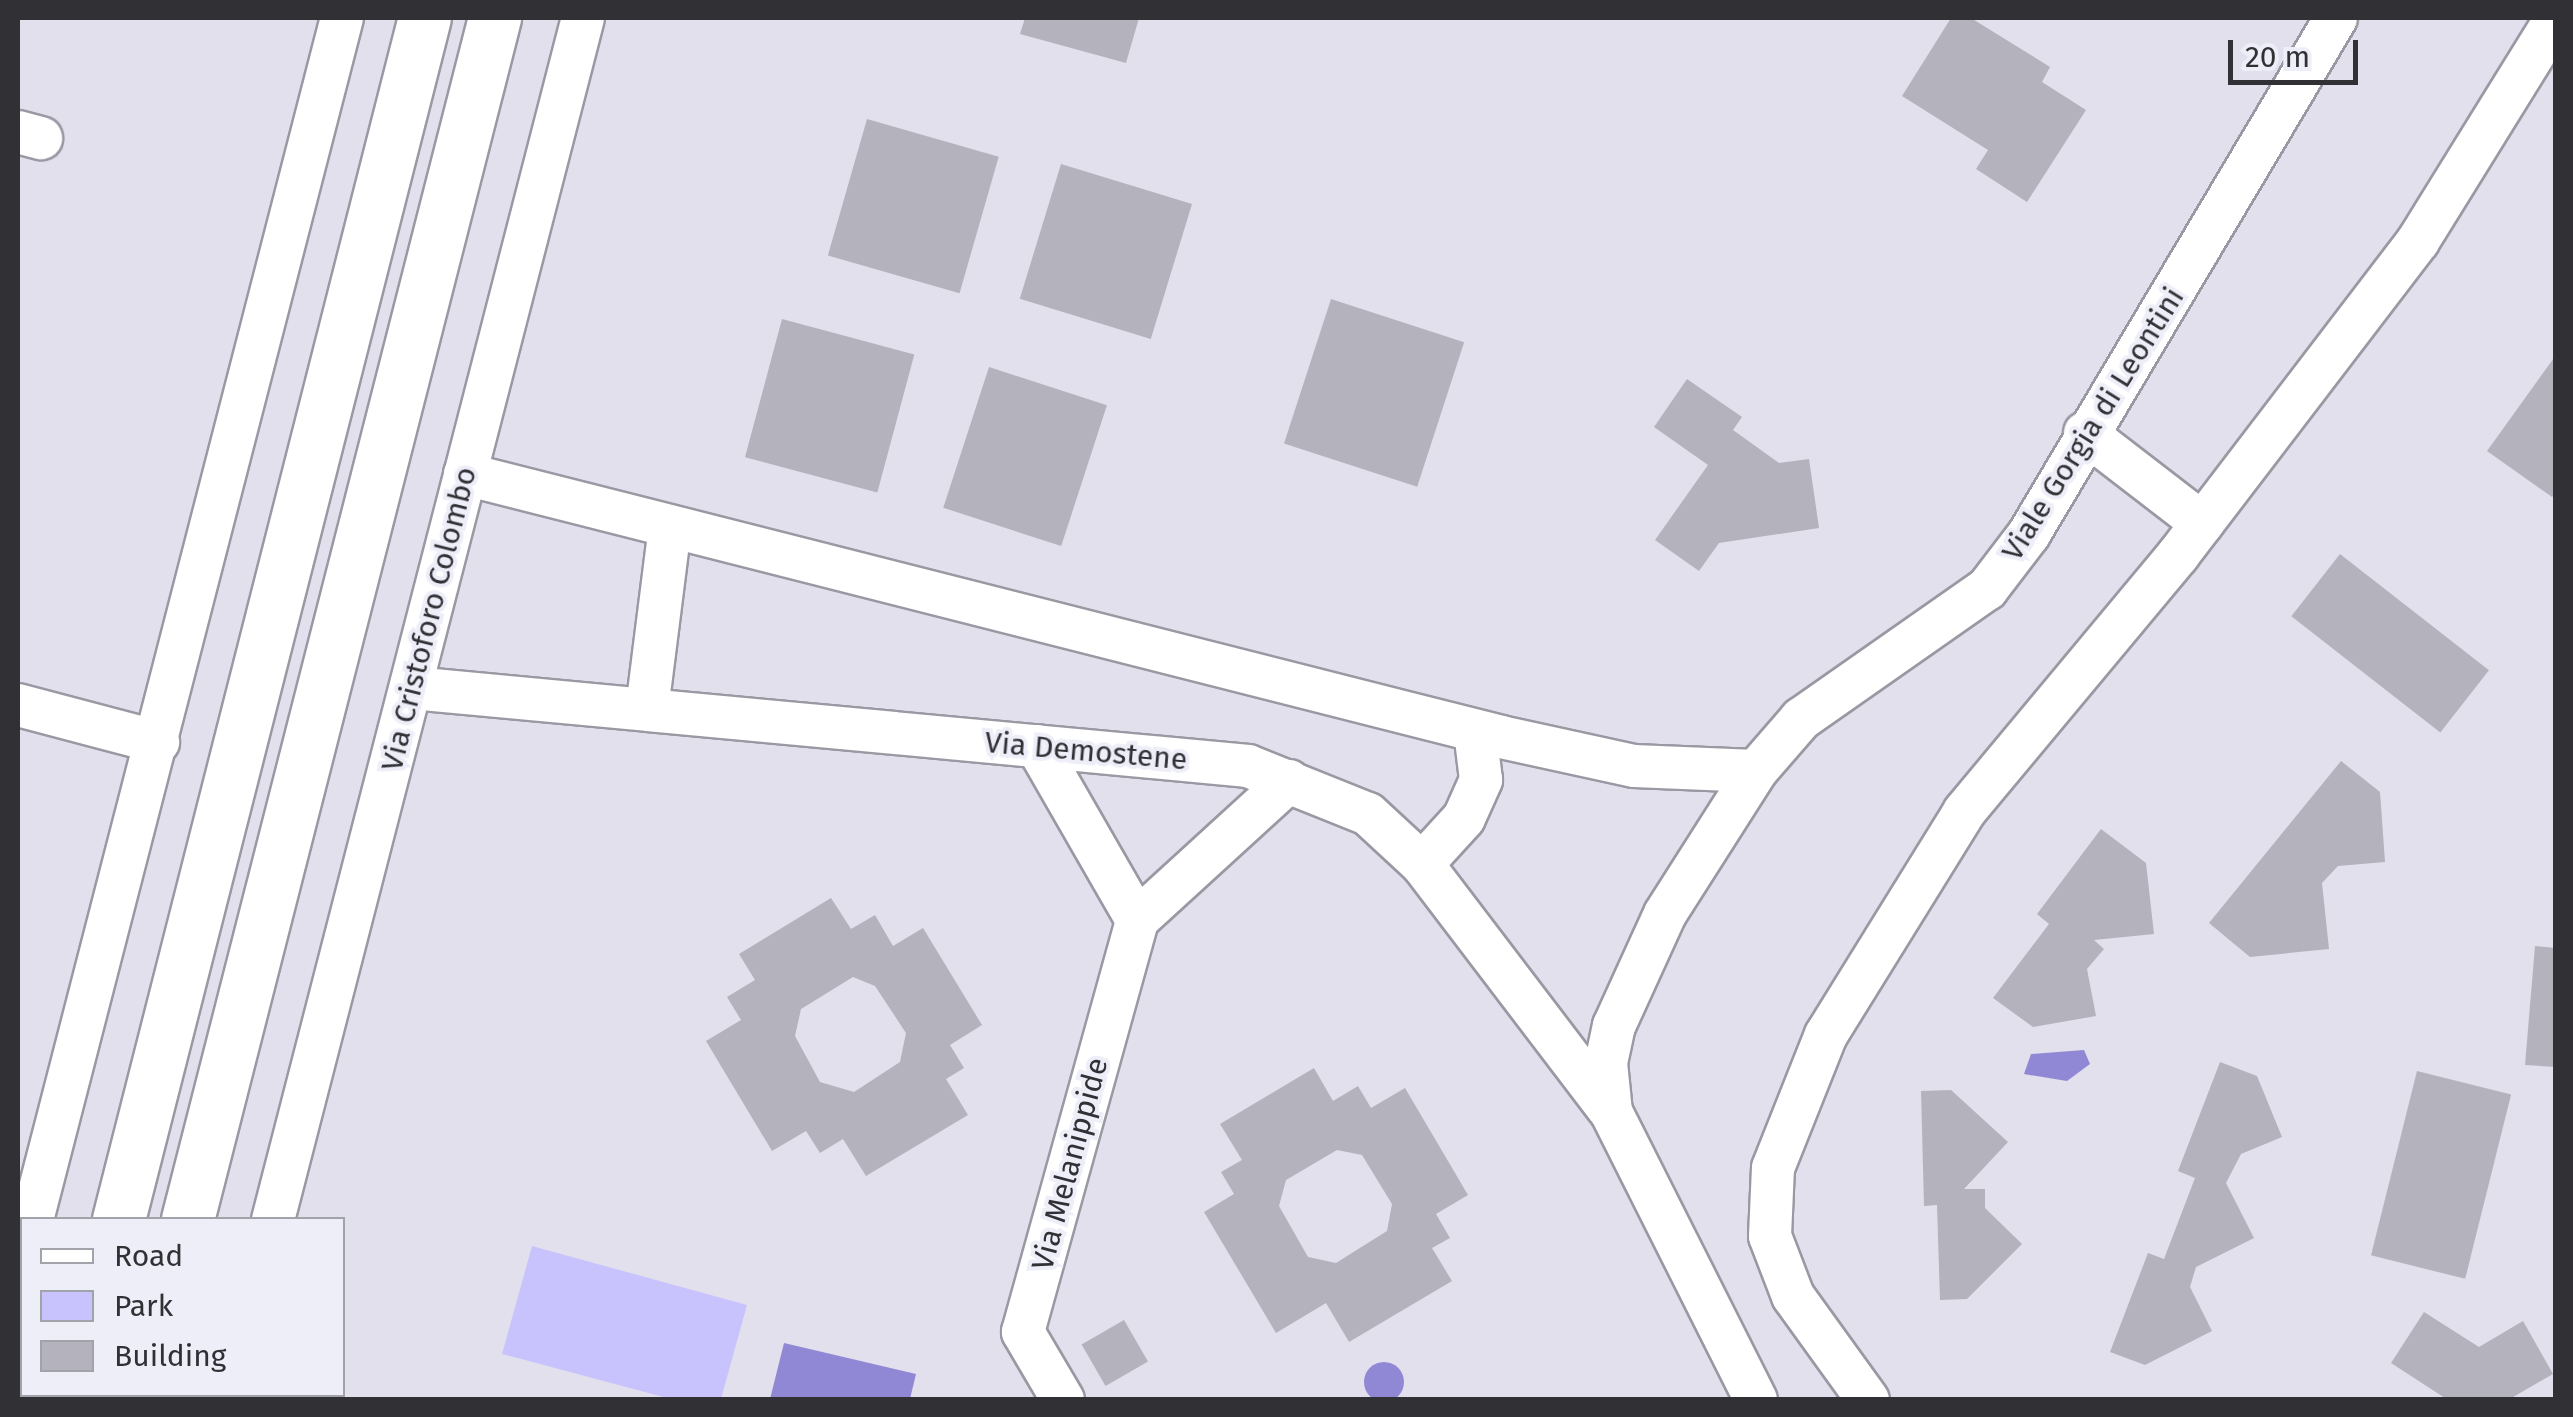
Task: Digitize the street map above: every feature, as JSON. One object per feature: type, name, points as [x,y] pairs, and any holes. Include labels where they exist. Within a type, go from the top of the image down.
[{"type":"main road","points":[[120,1217],[425,18]]},
{"type":"main road","points":[[189,1217],[495,18]]},
{"type":"street","points":[[33,1217],[342,18]]},
{"type":"street","name":"Via Cristoforo Colombo","points":[[274,1217],[583,18]]},
{"type":"street","name":"Viale Gorgia di Leontini","points":[[1756,1400],[1611,1112],[1606,1063],[1614,1026],[1665,914],[1756,770],[1801,719],[1988,588],[2336,18]]},
{"type":"street","points":[[1868,1400],[1794,1296],[1770,1236],[1773,1168],[1826,1035],[1964,812],[2202,522],[2418,242],[2556,18]]},
{"type":"street","points":[[2085,434],[2202,522]]},
{"type":"street","points":[[465,474],[1475,731],[1634,766],[1756,770]]},
{"type":"street","points":[[646,709],[670,526]]},
{"type":"street","name":"Via Demostene","points":[[412,688],[1248,766],[1368,814],[1422,864],[1611,1112]]},
{"type":"street","points":[[18,705],[158,742]]},
{"type":"street","points":[[1422,864],[1464,818],[1481,780],[1475,731]]},
{"type":"street","points":[[1037,746],[1137,920],[1288,781]]},
{"type":"street","name":"Via Melanippide","points":[[1063,1400],[1023,1332],[1137,920]]},
{"type":"green space","points":[[532,1246],[747,1305],[721,1399],[671,1399],[502,1354]]},
{"type":"shaded area","points":[[2084,1050],[2090,1064],[2067,1081],[2024,1074],[2031,1054]]},
{"type":"shaded area","points":[[784,1343],[916,1374],[910,1399],[770,1399]]},
{"type":"shaded area","points":[[1384,1362],[1398,1368],[1404,1382],[1398,1396],[1384,1402],[1370,1396],[1364,1382],[1370,1368]]},
{"type":"building","points":[[1025,18],[1139,18],[1126,63],[1020,34]]},
{"type":"building","points":[[1951,18],[1971,18],[2050,67],[2042,82],[2086,110],[2027,202],[1976,169],[1988,150],[1902,96]]},
{"type":"building","points":[[867,119],[999,157],[960,293],[828,255]]},
{"type":"building","points":[[1061,164],[1192,204],[1151,339],[1020,299]]},
{"type":"building","points":[[1331,299],[1464,342],[1417,487],[1284,444]]},
{"type":"building","points":[[782,319],[914,354],[877,493],[745,457]]},
{"type":"building","points":[[2556,355],[2556,493],[2552,497],[2487,451]]},
{"type":"building","points":[[989,367],[1107,405],[1061,546],[943,508]]},
{"type":"building","points":[[1687,379],[1742,417],[1733,430],[1779,463],[1809,459],[1819,528],[1719,543],[1699,571],[1655,540],[1708,465],[1654,427]]},
{"type":"building","points":[[2340,554],[2489,670],[2440,733],[2291,616]]},
{"type":"building","points":[[2341,761],[2380,792],[2385,862],[2338,866],[2322,883],[2329,949],[2250,957],[2209,923]]},
{"type":"building","points":[[2101,829],[2146,863],[2154,934],[2094,940],[2104,949],[2087,969],[2096,1016],[2033,1027],[1993,998],[2049,924],[2037,914]]},
{"type":"building","points":[[831,898],[851,929],[875,915],[893,946],[923,928],[982,1025],[950,1045],[964,1068],[946,1079],[968,1115],[866,1176],[843,1139],[820,1153],[806,1131],[772,1151],[706,1041],[741,1020],[727,997],[755,980],[739,954]],"holes":[[[853,977],[875,986],[906,1033],[900,1062],[854,1092],[820,1082],[795,1036],[801,1009]]]},
{"type":"building","points":[[2535,946],[2556,948],[2556,1067],[2525,1065]]},
{"type":"building","points":[[2220,1062],[2257,1076],[2282,1137],[2241,1154],[2226,1183],[2254,1238],[2196,1267],[2190,1287],[2212,1331],[2145,1365],[2110,1352],[2148,1253],[2164,1259],[2195,1178],[2178,1171]]},
{"type":"building","points":[[1314,1068],[1333,1101],[1358,1086],[1371,1108],[1405,1088],[1468,1195],[1436,1214],[1450,1238],[1432,1248],[1452,1281],[1349,1342],[1326,1303],[1276,1333],[1204,1212],[1234,1194],[1221,1172],[1242,1160],[1220,1124]],"holes":[[[1337,1150],[1362,1155],[1392,1204],[1387,1231],[1336,1263],[1308,1257],[1279,1206],[1286,1180]]]},
{"type":"building","points":[[2417,1071],[2511,1094],[2465,1279],[2371,1255]]},
{"type":"building","points":[[1951,1090],[2008,1142],[1964,1189],[1985,1189],[1985,1208],[2022,1244],[1967,1299],[1940,1300],[1937,1205],[1924,1206],[1921,1091]]},
{"type":"building","points":[[2424,1312],[2479,1347],[2523,1321],[2553,1374],[2508,1400],[2448,1400],[2391,1363]]},
{"type":"building","points":[[1124,1320],[1148,1362],[1106,1386],[1082,1344]]}]
